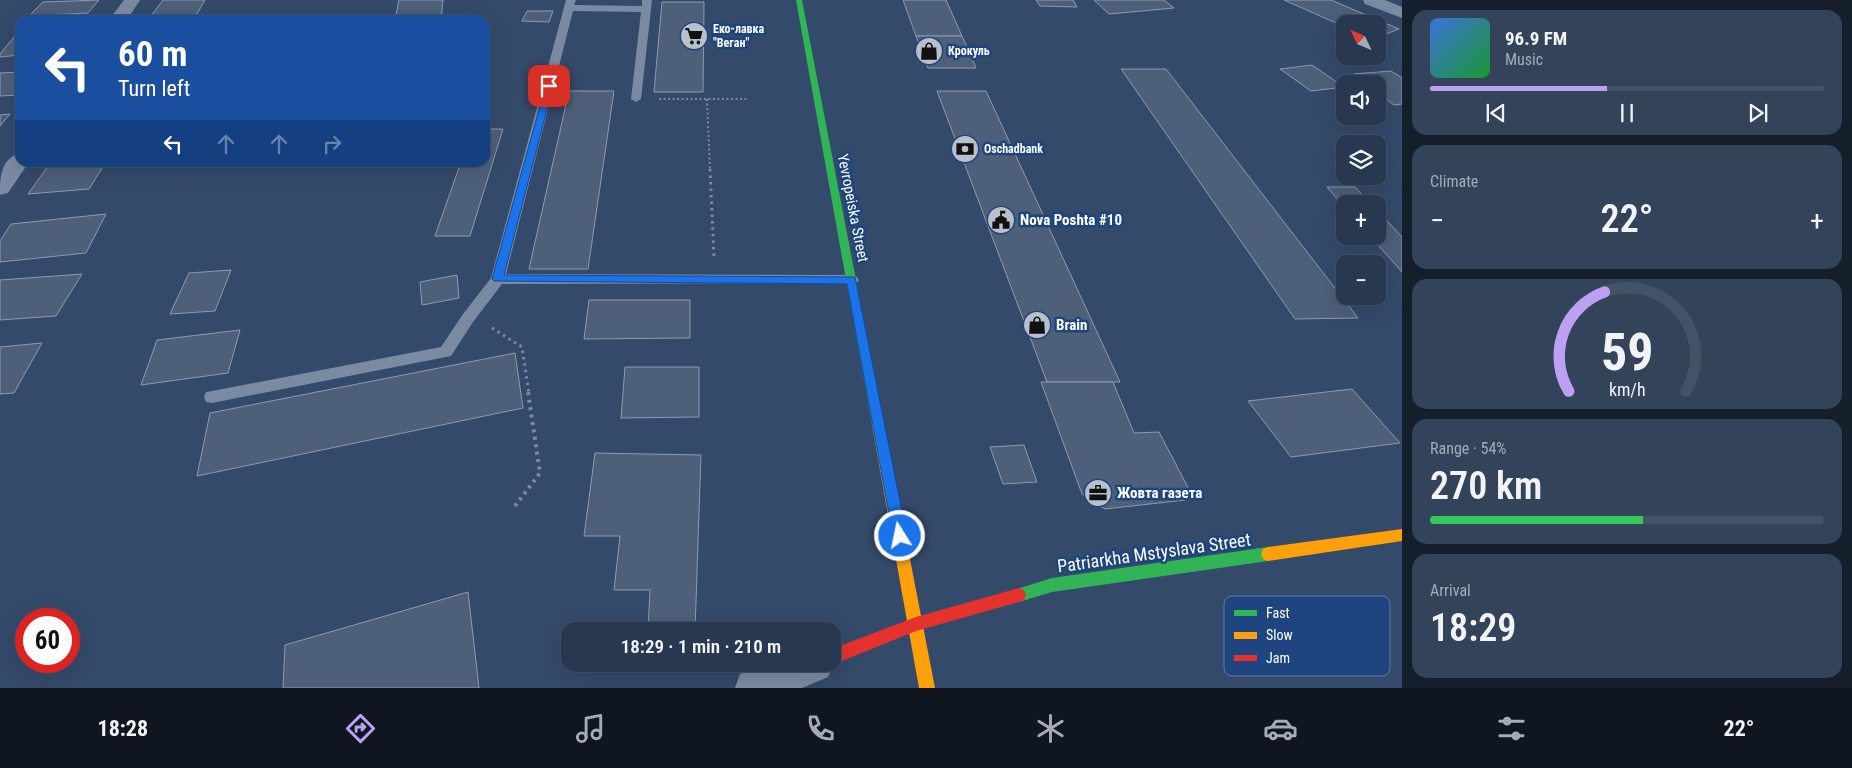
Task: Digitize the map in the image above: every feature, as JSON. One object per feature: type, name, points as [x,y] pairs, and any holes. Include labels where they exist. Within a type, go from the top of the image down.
[{"type":"main road","name":"Yevropeiska Street","points":[[799,0],[927,688]]},
{"type":"main road","name":"Patriarkha Mstyslava Street","points":[[841,653],[916,624],[1052,585],[1402,536]]},
{"type":"street","points":[[122,15],[132,0]]},
{"type":"street","points":[[1371,0],[1402,13]]},
{"type":"street","points":[[0,188],[15,167]]},
{"type":"street","points":[[754,688],[795,672]]},
{"type":"lane","points":[[212,397],[446,352],[468,318],[498,279],[570,4],[647,4],[636,99]]},
{"type":"lane","points":[[498,279],[852,280]]},
{"type":"path","points":[[636,99],[747,99]]},
{"type":"path","points":[[707,99],[715,280]]},
{"type":"path","points":[[468,318],[497,330],[522,347],[540,473],[515,506]]},
{"type":"building","points":[[99,0],[88,13],[30,15],[43,2]]},
{"type":"building","points":[[163,0],[205,0],[196,15],[152,15]]},
{"type":"building","points":[[399,0],[443,0],[442,15],[396,15]]},
{"type":"building","points":[[903,0],[946,0],[962,36],[916,36]]},
{"type":"building","points":[[1036,0],[1073,0],[1077,7],[1040,6]]},
{"type":"building","points":[[1094,0],[1164,0],[1174,8],[1109,14]]},
{"type":"building","points":[[1284,0],[1331,0],[1366,15],[1336,15],[1336,23]]},
{"type":"building","points":[[662,2],[704,2],[703,92],[654,92]]},
{"type":"building","points":[[527,11],[553,11],[549,22],[522,21]]},
{"type":"building","points":[[1386,23],[1399,29],[1386,34]]},
{"type":"building","points":[[15,36],[15,56],[0,57],[0,54]]},
{"type":"building","points":[[916,36],[962,36],[976,68],[928,68]]},
{"type":"building","points":[[1312,65],[1336,82],[1336,88],[1311,91],[1280,69]]},
{"type":"building","points":[[1121,69],[1166,69],[1336,289],[1336,305],[1348,305],[1358,318],[1295,319]]},
{"type":"building","points":[[1391,71],[1402,78],[1402,104],[1394,105],[1386,99],[1386,75],[1353,74]]},
{"type":"building","points":[[15,72],[15,95],[0,96],[0,73]]},
{"type":"building","points":[[569,91],[614,91],[588,269],[529,269]]},
{"type":"building","points":[[937,91],[986,91],[1120,382],[1047,382]]},
{"type":"building","points":[[10,114],[0,126],[0,115]]},
{"type":"building","points":[[490,129],[503,129],[470,236],[435,236],[459,167],[490,167]]},
{"type":"building","points":[[47,167],[103,167],[89,189],[28,194]]},
{"type":"building","points":[[1327,187],[1355,187],[1363,195],[1336,195],[1336,198]]},
{"type":"building","points":[[106,214],[86,253],[0,262],[0,241],[11,224]]},
{"type":"building","points":[[1386,220],[1402,237],[1402,272],[1378,245],[1386,245]]},
{"type":"building","points":[[231,270],[215,311],[170,314],[189,273]]},
{"type":"building","points":[[82,274],[56,316],[0,320],[0,280]]},
{"type":"building","points":[[457,275],[459,298],[422,305],[420,282]]},
{"type":"building","points":[[589,300],[690,300],[690,338],[584,339]]},
{"type":"building","points":[[240,330],[228,373],[141,385],[157,340]]},
{"type":"building","points":[[42,343],[14,393],[0,394],[0,347]]},
{"type":"building","points":[[515,353],[523,408],[197,476],[210,413]]},
{"type":"building","points":[[625,367],[699,367],[699,417],[621,418]]},
{"type":"building","points":[[1041,382],[1113,382],[1134,433],[1159,432],[1194,499],[1105,509],[1082,494]]},
{"type":"building","points":[[1352,389],[1400,443],[1291,457],[1248,401]]},
{"type":"building","points":[[1024,445],[1037,482],[1003,484],[990,447]]},
{"type":"building","points":[[595,453],[701,455],[695,622],[648,622],[650,590],[614,590],[620,536],[584,536]]},
{"type":"building","points":[[468,592],[479,688],[283,688],[285,645]]},
{"type":"traffic: fast","points":[[799,0],[878,425]]},
{"type":"traffic: fast","points":[[1019,595],[1052,585],[1268,554]]},
{"type":"traffic: slow","points":[[878,425],[927,688]]},
{"type":"traffic: slow","points":[[1268,554],[1402,535]]},
{"type":"traffic: jam","points":[[841,653],[916,624],[1019,595]]},
{"type":"place","name":"Еко-лавка \"Веган\"","points":[[694,36]]},
{"type":"place","name":"Крокуль","points":[[929,51]]},
{"type":"place","name":"Oschadbank","points":[[965,149]]},
{"type":"place","name":"Nova Poshta #10","points":[[1001,220]]},
{"type":"place","name":"Brain","points":[[1037,325]]},
{"type":"place","name":"Жовта газета","points":[[1098,493]]},
{"type":"route","points":[[549,86],[498,279],[852,280],[900,536]]}]
